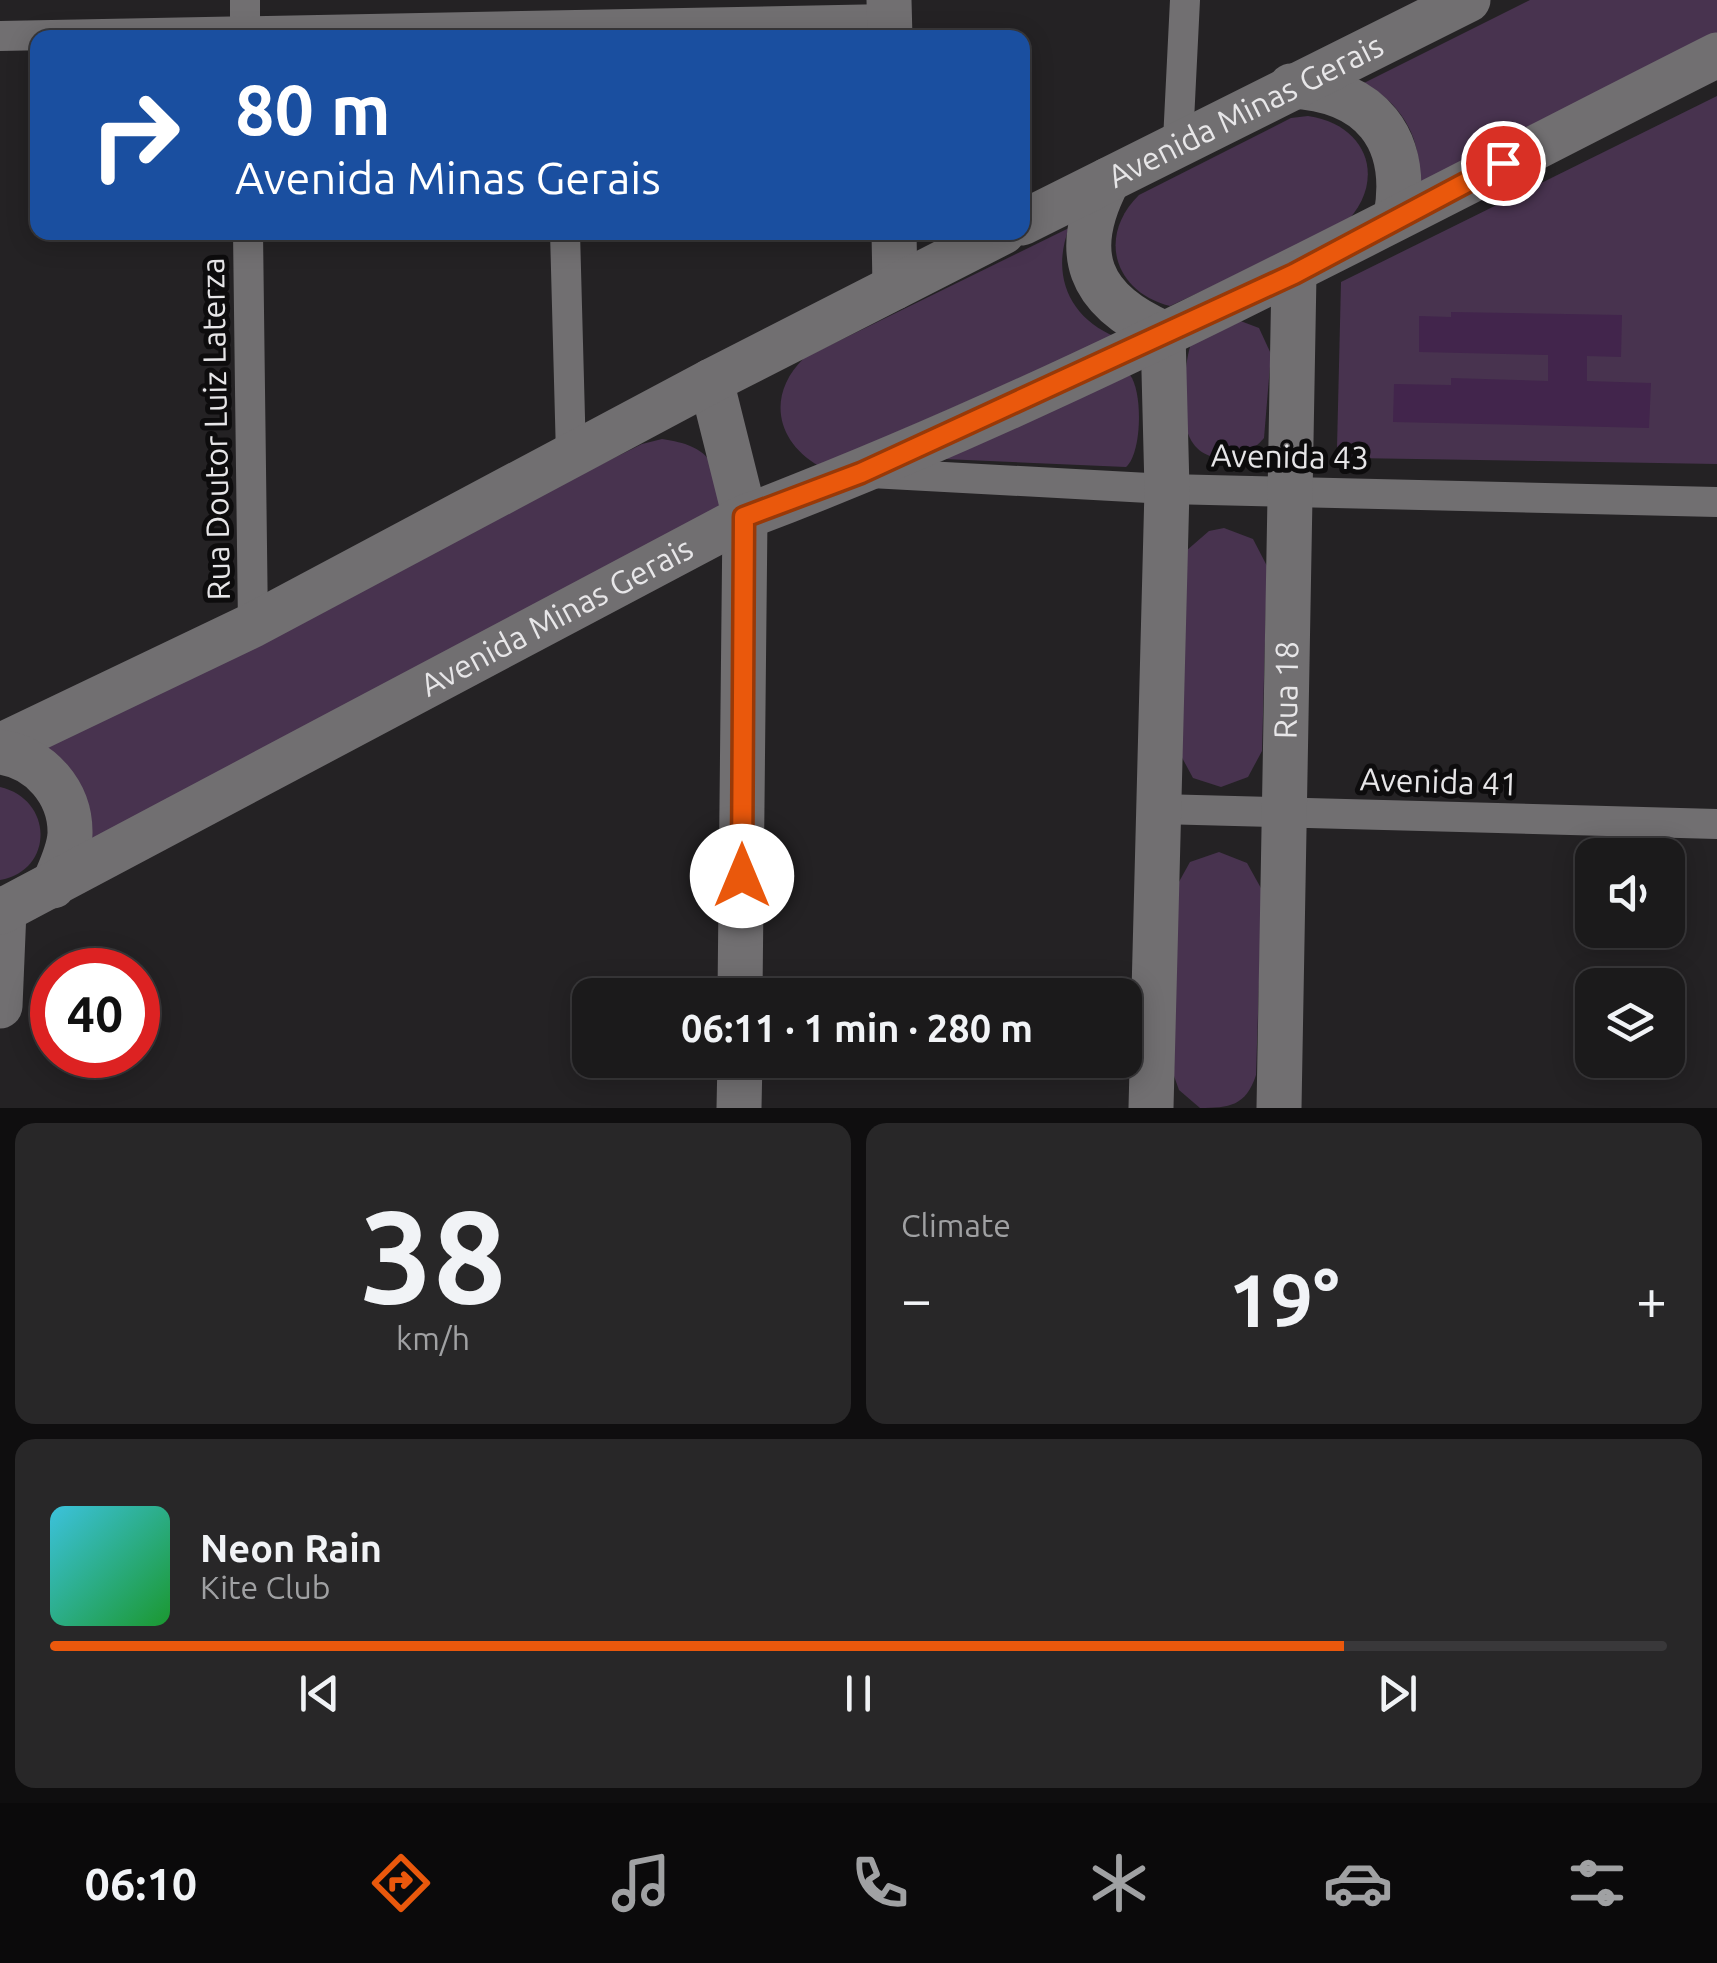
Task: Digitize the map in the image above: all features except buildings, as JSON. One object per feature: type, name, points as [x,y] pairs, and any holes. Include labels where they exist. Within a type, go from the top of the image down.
[{"type":"main road","name":"Avenida Minas Gerais","points":[[1030,219],[1178,141],[1468,0]]},
{"type":"main road","name":"Avenida Minas Gerais","points":[[1,910],[53,886],[744,517],[861,473],[1294,274],[1396,217],[1717,55]]},
{"type":"main road","points":[[1291,86],[1320,87],[1346,96],[1370,113],[1388,135],[1398,161],[1401,189],[1396,217]]},
{"type":"main road","points":[[1108,180],[1090,214],[1088,253],[1094,271],[1101,289],[1128,317],[1163,333],[1166,489],[1151,1108]]},
{"type":"main road","points":[[894,240],[895,287]]},
{"type":"main road","points":[[0,749],[253,624],[711,381],[987,240]]},
{"type":"main road","name":"Rua 18","points":[[1279,1108],[1294,274]]},
{"type":"main road","points":[[711,381],[744,517],[740,978]]},
{"type":"main road","points":[[0,749],[41,769],[63,798],[70,834],[53,886]]},
{"type":"main road","points":[[0,1006],[1,910]]},
{"type":"main road","points":[[740,1078],[740,1108]]},
{"type":"street","points":[[245,0],[245,30]]},
{"type":"street","points":[[1178,141],[1185,0]]},
{"type":"street","points":[[350,30],[559,22],[889,19]]},
{"type":"street","points":[[0,36],[30,36]]},
{"type":"street","name":"Rua Doutor Luiz Laterza","points":[[248,240],[253,624]]},
{"type":"street","points":[[565,240],[571,455]]},
{"type":"street","name":"Avenida 43","points":[[861,473],[1166,489],[1717,502]]},
{"type":"street","name":"Avenida 41","points":[[1159,809],[1717,824]]},
{"type":"shaded area","points":[[1530,0],[1717,0],[1717,38],[1418,189],[1418,156],[1409,127],[1391,103],[1364,83]]},
{"type":"shaded area","points":[[1717,96],[1717,464],[1352,458],[1337,448],[1341,282]]},
{"type":"shaded area","points":[[1308,116],[1346,131],[1366,159],[1365,192],[1342,226],[1170,306],[1136,289],[1118,261],[1116,244],[1118,228],[1139,195],[1291,118]]},
{"type":"shaded area","points":[[1069,228],[1062,262],[1068,293],[1086,319],[1116,337],[819,466],[793,444],[781,416],[781,401],[792,372],[804,358]]},
{"type":"shaded area","points":[[1230,317],[1259,328],[1271,354],[1264,438],[1244,453],[1220,458],[1198,449],[1191,440],[1186,426],[1185,382],[1192,340]]},
{"type":"shaded area","points":[[1130,375],[1137,395],[1139,422],[1135,449],[1126,467],[944,459]]},
{"type":"shaded area","points":[[662,439],[691,446],[708,459],[725,507],[91,852],[91,816],[81,790],[37,746],[642,444]]},
{"type":"shaded area","points":[[1224,528],[1253,539],[1267,566],[1262,751],[1248,777],[1221,787],[1193,778],[1179,752],[1186,551],[1209,531]]},
{"type":"shaded area","points":[[0,787],[30,805],[40,834],[31,863],[18,874],[0,880]]},
{"type":"shaded area","points":[[1219,852],[1247,863],[1262,890],[1256,1075],[1242,1099],[1220,1107],[1200,1108],[1179,1090],[1174,1076],[1175,889],[1190,862]]},
{"type":"route","points":[[742,876],[744,517],[861,473],[1294,274],[1503,163]]}]
